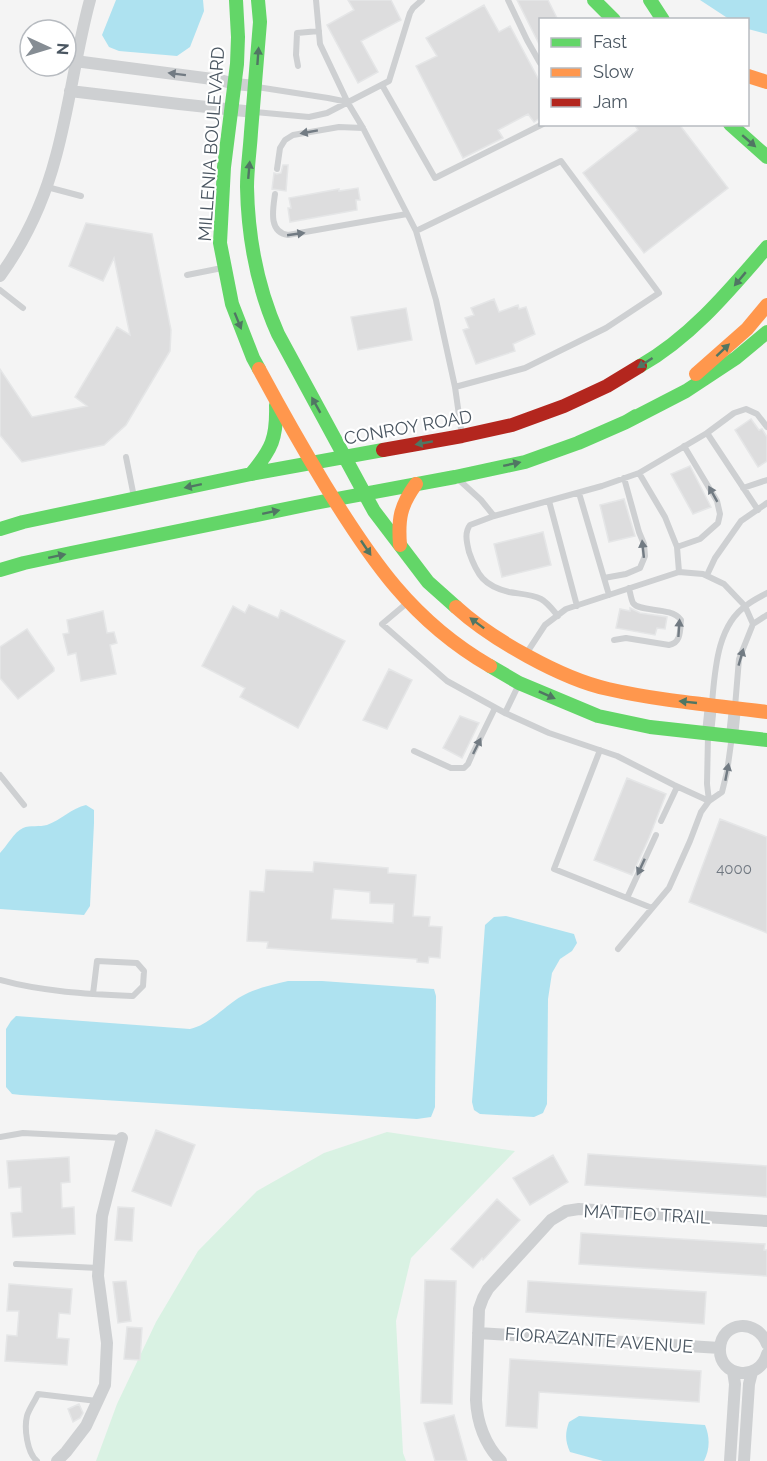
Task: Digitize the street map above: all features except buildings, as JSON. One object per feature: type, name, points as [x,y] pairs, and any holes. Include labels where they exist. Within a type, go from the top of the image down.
[{"type":"main road","name":"MILLENIA BOULEVARD","points":[[236,0],[238,36],[235,84],[224,167],[220,243],[232,304],[253,358],[275,398],[312,463],[373,560],[408,602],[442,633],[476,658],[519,683],[598,716],[650,726],[767,740]]},
{"type":"main road","points":[[258,0],[260,22],[247,185],[251,239],[259,282],[278,334],[374,512],[428,582],[460,611],[526,655],[568,676],[606,689],[654,698],[767,712]]},
{"type":"main road","points":[[594,0],[612,18]]},
{"type":"main road","points":[[650,0],[662,18]]},
{"type":"main road","points":[[749,77],[767,82]]},
{"type":"main road","points":[[732,126],[767,157]]},
{"type":"main road","name":"CONROY ROAD","points":[[0,529],[23,522],[251,474],[462,436],[512,425],[564,406],[607,386],[651,360],[692,328],[730,290],[767,247]]},
{"type":"main road","points":[[626,422],[671,394],[712,361],[747,329],[767,305]]},
{"type":"main road","points":[[0,570],[334,499],[525,462],[578,443],[626,422],[686,391],[736,358],[767,332]]},
{"type":"main road","points":[[251,474],[273,445],[277,425],[275,398]]},
{"type":"main road","points":[[400,546],[398,528],[400,510],[416,484]]},
{"type":"street","points":[[78,50],[90,0]]},
{"type":"street","points":[[78,62],[256,86]]},
{"type":"street","points":[[0,276],[22,240],[47,187],[57,155],[72,78]]},
{"type":"street","points":[[70,91],[254,112]]},
{"type":"street","points":[[708,733],[711,705]]},
{"type":"street","points":[[732,736],[735,708]]},
{"type":"street","points":[[57,1461],[86,1426],[105,1385],[107,1343],[98,1268],[102,1216],[122,1138]]},
{"type":"street","name":"MATTEO TRAIL","points":[[501,1461],[488,1445],[477,1410],[479,1309],[488,1289],[551,1220],[566,1211],[584,1209],[767,1221]]},
{"type":"street","points":[[767,1344],[760,1332],[749,1326],[742,1326],[729,1331],[720,1348],[723,1361],[733,1371],[746,1374],[758,1369],[767,1354]]},
{"type":"street","name":"FIORAZANTE AVENUE","points":[[478,1333],[720,1348]]},
{"type":"street","points":[[730,1461],[735,1384],[733,1371]]},
{"type":"street","points":[[744,1461],[749,1384],[752,1372]]},
{"type":"street","points":[[733,1414],[747,1415]]},
{"type":"lane","points":[[316,0],[320,44],[348,103],[416,231],[436,300],[455,387],[462,436]]},
{"type":"lane","points":[[508,0],[539,61]]},
{"type":"lane","points":[[254,112],[309,117],[327,113],[389,81],[410,13],[420,1]]},
{"type":"lane","points":[[298,66],[297,33],[319,31]]},
{"type":"lane","points":[[382,85],[435,178],[539,126]]},
{"type":"lane","points":[[256,86],[348,103]]},
{"type":"lane","points":[[281,169],[280,148],[293,135],[339,127],[363,128]]},
{"type":"lane","points":[[416,231],[561,161],[659,293],[606,328],[525,368],[455,387]]},
{"type":"lane","points":[[47,187],[81,196]]},
{"type":"lane","points":[[278,194],[274,202],[274,226],[278,232],[288,236],[407,214]]},
{"type":"lane","points":[[188,275],[224,267]]},
{"type":"lane","points":[[0,291],[23,308]]},
{"type":"lane","points":[[558,616],[543,600],[526,594],[509,592],[482,580],[468,549],[466,533],[470,525],[639,473],[706,433],[734,413],[746,409],[757,414],[767,427]]},
{"type":"lane","points":[[706,433],[758,510]]},
{"type":"lane","points":[[677,547],[700,539],[718,523],[720,513],[717,501],[684,446]]},
{"type":"lane","points":[[126,457],[134,499]]},
{"type":"lane","points":[[639,473],[665,517],[677,547],[679,572]]},
{"type":"lane","points":[[455,477],[476,495],[494,516]]},
{"type":"lane","points":[[604,578],[626,574],[640,568],[645,556],[644,544],[624,478]]},
{"type":"lane","points":[[743,488],[767,480]]},
{"type":"lane","points":[[579,493],[609,595]]},
{"type":"lane","points":[[549,501],[577,606]]},
{"type":"lane","points":[[707,575],[715,558],[741,521],[767,503]]},
{"type":"lane","points":[[526,655],[545,625],[566,609],[679,572],[707,575],[724,584],[745,606],[753,624]]},
{"type":"lane","points":[[614,640],[626,639],[669,645],[674,644],[678,638],[681,618],[669,612],[636,606],[632,601],[629,588]]},
{"type":"lane","points":[[711,705],[717,658],[726,627],[745,606],[767,593]]},
{"type":"lane","points":[[408,602],[382,624],[447,681],[505,713],[549,733],[617,756],[710,801]]},
{"type":"lane","points":[[735,708],[739,659],[753,624],[767,615]]},
{"type":"lane","points":[[505,713],[519,683]]},
{"type":"lane","points":[[414,751],[452,768],[464,768],[495,708]]},
{"type":"lane","points":[[708,733],[707,784],[710,801]]},
{"type":"lane","points":[[618,949],[669,888],[701,812],[722,792],[732,736]]},
{"type":"lane","points":[[600,750],[554,869],[652,908]]},
{"type":"lane","points":[[0,775],[24,805]]},
{"type":"lane","points":[[661,821],[677,787]]},
{"type":"lane","points":[[627,898],[656,836]]},
{"type":"lane","points":[[0,980],[21,986],[93,994],[134,996],[143,986],[144,971],[137,963],[97,961],[93,994]]},
{"type":"lane","points":[[0,1137],[23,1133],[122,1138]]},
{"type":"lane","points":[[16,1264],[98,1268]]},
{"type":"lane","points":[[37,1461],[33,1458],[27,1442],[27,1416],[38,1394],[98,1401]]},
{"type":"green space","points":[[387,1132],[515,1151],[411,1258],[396,1321],[403,1453],[406,1461],[96,1461],[117,1404],[156,1322],[198,1251],[257,1191],[324,1153]]},
{"type":"water","points":[[116,0],[203,0],[204,11],[190,47],[177,56],[119,51],[109,47],[102,35]]},
{"type":"water","points":[[700,0],[767,0],[767,34],[749,29],[749,18],[727,18]]},
{"type":"water","points":[[86,805],[94,810],[94,823],[90,906],[84,915],[0,909],[0,853],[14,836],[23,828],[47,825]]},
{"type":"water","points":[[506,916],[574,934],[577,943],[572,951],[560,959],[552,973],[548,999],[547,1104],[543,1113],[534,1117],[480,1114],[474,1110],[472,1102],[485,925],[494,917]]},
{"type":"water","points":[[288,981],[322,981],[434,989],[436,996],[435,1107],[431,1117],[417,1119],[21,1095],[12,1094],[6,1087],[6,1029],[16,1016],[190,1029],[211,1019],[247,993]]},
{"type":"water","points":[[579,1416],[705,1425],[708,1434],[707,1452],[704,1461],[603,1461],[570,1452],[566,1433],[569,1422]]},
{"type":"traffic: fast","points":[[236,0],[237,64],[224,167],[220,243],[232,304],[259,369]]},
{"type":"traffic: fast","points":[[258,0],[260,22],[247,187],[249,225],[264,298],[278,334],[374,511],[428,582],[456,607]]},
{"type":"traffic: fast","points":[[594,0],[612,18]]},
{"type":"traffic: fast","points":[[650,0],[662,18]]},
{"type":"traffic: fast","points":[[732,126],[767,157]]},
{"type":"traffic: fast","points":[[640,366],[693,327],[767,247]]},
{"type":"traffic: fast","points":[[626,422],[686,391],[736,358],[767,332]]},
{"type":"traffic: fast","points":[[251,474],[272,442],[276,405]]},
{"type":"traffic: fast","points":[[0,570],[71,553],[525,462],[578,443],[636,416]]},
{"type":"traffic: fast","points":[[0,529],[23,522],[251,474],[383,450]]},
{"type":"traffic: fast","points":[[490,666],[519,683],[598,716],[650,727],[767,740]]},
{"type":"traffic: slow","points":[[749,76],[767,82]]},
{"type":"traffic: slow","points":[[696,374],[747,329],[767,305]]},
{"type":"traffic: slow","points":[[259,369],[325,485],[359,539],[395,587],[438,629],[490,666]]},
{"type":"traffic: slow","points":[[400,545],[401,513],[406,499],[416,484]]},
{"type":"traffic: slow","points":[[456,607],[507,644],[549,667],[590,684],[647,697],[767,712]]},
{"type":"traffic: jam","points":[[383,450],[512,425],[564,406],[607,386],[640,366]]}]
